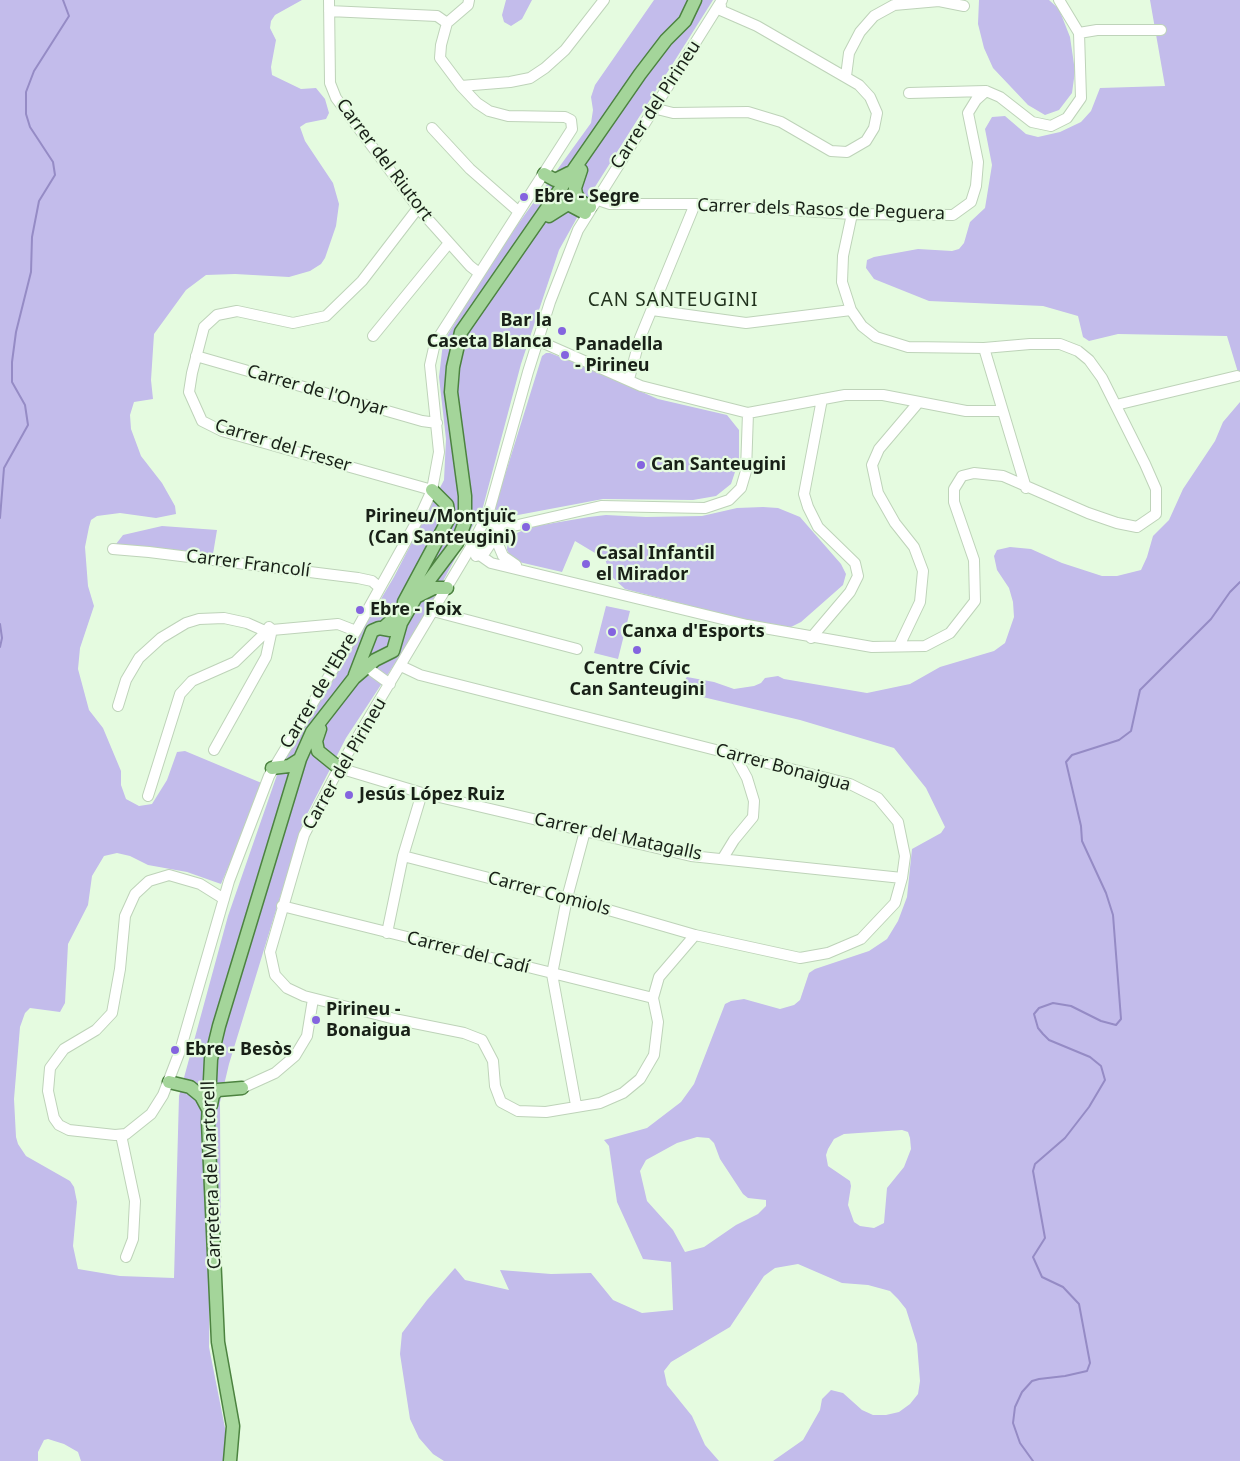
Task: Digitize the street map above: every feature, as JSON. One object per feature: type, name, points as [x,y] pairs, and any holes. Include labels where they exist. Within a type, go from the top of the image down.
[{"type":"main road","points":[[354,678],[375,660],[393,651],[401,623],[416,597],[457,543],[465,522],[465,496],[451,392],[461,332],[577,170],[640,74],[674,31],[685,21],[695,0]]},
{"type":"main road","points":[[549,182],[577,170]]},
{"type":"main road","points":[[577,170],[576,194],[580,201],[591,206]]},
{"type":"main road","points":[[458,347],[538,230],[548,211],[549,182]]},
{"type":"main road","points":[[538,230],[543,218],[559,196],[549,182]]},
{"type":"main road","points":[[548,211],[568,204],[591,206]]},
{"type":"main road","points":[[399,614],[449,520],[447,505],[432,490]]},
{"type":"main road","points":[[354,678],[372,632],[383,628],[416,597],[434,588],[447,588]]},
{"type":"main road","points":[[383,628],[392,632],[396,639]]},
{"type":"main road","points":[[367,643],[374,654],[385,656]]},
{"type":"main road","name":"Carretera de Martorell","points":[[230,1461],[233,1426],[219,1356],[215,1277],[212,1259],[210,1112],[212,1066],[236,966],[256,909],[300,759],[316,726],[354,678]]},
{"type":"main road","points":[[334,702],[318,733],[316,744],[320,754],[339,768]]},
{"type":"main road","points":[[272,768],[289,766],[300,759]]},
{"type":"main road","points":[[190,1087],[202,1081],[212,1066]]},
{"type":"main road","points":[[212,1066],[210,1079],[222,1092]]},
{"type":"main road","points":[[169,1082],[190,1087],[201,1096],[210,1112]]},
{"type":"main road","points":[[210,1112],[211,1098],[222,1092],[242,1088]]},
{"type":"street","points":[[469,0],[468,5],[447,23],[441,45],[440,58],[461,86],[510,82],[530,78],[545,68],[565,50],[604,0]]},
{"type":"street","name":"Carrer del Pirineu","points":[[309,997],[287,988],[275,975],[271,966],[270,952],[304,835],[339,768],[402,666],[415,638],[459,568],[482,525],[486,522],[488,508],[567,254],[591,206],[720,4],[728,0]]},
{"type":"street","points":[[909,93],[986,91],[1000,97],[1032,122],[1052,126],[1067,118],[1082,98],[1079,33],[1059,0]]},
{"type":"street","points":[[846,76],[849,53],[860,32],[874,16],[894,4],[939,1],[964,6]]},
{"type":"street","points":[[653,108],[673,113],[748,112],[781,122],[831,150],[847,152],[866,141],[874,128],[877,113],[870,97],[859,85],[720,4]]},
{"type":"street","points":[[329,5],[436,16],[447,23]]},
{"type":"street","name":"Carrer del Riutort","points":[[329,5],[330,83],[336,98],[418,208],[479,273]]},
{"type":"street","points":[[1079,33],[1097,30],[1161,30]]},
{"type":"street","name":"Carrer de l'Ebre","points":[[121,1135],[129,1133],[152,1114],[169,1082],[238,855],[272,768],[356,631],[432,490],[439,457],[430,365],[433,350],[444,327],[519,212],[549,182],[571,132],[571,120],[561,116],[513,117],[496,113],[477,103],[461,86]]},
{"type":"street","name":"Carrer dels Rasos de Peguera","points":[[591,206],[610,204],[695,204],[852,214],[953,215],[971,202],[976,186],[978,162],[968,113],[976,100],[986,91]]},
{"type":"street","points":[[432,128],[470,169],[519,212]]},
{"type":"street","points":[[629,379],[640,338],[695,204]]},
{"type":"street","name":"Carrer del Freser","points":[[418,208],[362,281],[326,316],[293,322],[237,311],[218,315],[204,327],[189,392],[202,421],[222,431],[432,490]]},
{"type":"street","points":[[472,545],[474,551],[479,553],[488,562],[747,625],[811,638],[872,647],[925,646],[950,633],[974,602],[974,560],[954,502],[954,489],[962,476],[974,473],[1002,476],[1088,514],[1137,527],[1156,514],[1156,489],[1116,405],[1102,378],[1089,360],[1078,351],[1060,344],[1030,344],[984,348],[908,347],[876,337],[862,326],[851,310],[842,282],[843,256],[852,214]]},
{"type":"street","points":[[373,336],[449,243]]},
{"type":"street","points":[[652,310],[746,323],[851,310]]},
{"type":"street","points":[[539,341],[629,379],[640,386],[748,413],[845,395],[882,395],[966,411],[1002,411]]},
{"type":"street","points":[[984,348],[1026,488]]},
{"type":"street","name":"Carrer de l'Onyar","points":[[196,356],[422,421],[437,423]]},
{"type":"street","points":[[1116,405],[1237,376]]},
{"type":"street","points":[[811,638],[850,592],[858,576],[854,563],[818,527],[804,494],[822,400]]},
{"type":"street","points":[[899,646],[920,602],[923,571],[914,547],[895,523],[878,493],[872,465],[879,449],[918,403]]},
{"type":"street","points":[[496,534],[601,506],[705,508],[729,500],[741,488],[746,471],[748,413]]},
{"type":"street","points":[[486,522],[494,525],[503,556],[523,569]]},
{"type":"street","name":"Carrer del Pirineu","points":[[459,568],[479,553],[487,550],[496,534]]},
{"type":"street","name":"Carrer Francolí","points":[[113,549],[358,578],[372,581],[380,588]]},
{"type":"street","points":[[433,611],[576,650]]},
{"type":"street","points":[[118,706],[126,680],[139,658],[161,638],[186,623],[199,619],[224,618],[240,620],[268,632],[338,624],[356,631]]},
{"type":"street","points":[[214,750],[266,657],[268,632]]},
{"type":"street","points":[[148,796],[180,694],[192,682],[235,662],[268,632]]},
{"type":"street","name":"Carrer Bonaigua","points":[[402,666],[420,675],[850,784],[878,798],[898,822],[905,856],[902,878],[895,903],[882,919],[861,939],[828,953],[800,958],[695,936]]},
{"type":"street","points":[[372,670],[390,684]]},
{"type":"street","points":[[723,858],[734,840],[753,817],[754,801],[746,778],[734,754]]},
{"type":"street","name":"Carrer del Matagalls","points":[[339,768],[422,792],[692,856],[902,878]]},
{"type":"street","points":[[387,933],[403,856],[422,792]]},
{"type":"street","points":[[576,1106],[552,974],[567,898],[584,831]]},
{"type":"street","name":"Carrer Comiols","points":[[403,856],[567,898],[658,923],[695,936]]},
{"type":"street","points":[[126,1257],[133,1239],[135,1201],[121,1135],[69,1130],[59,1125],[54,1118],[48,1091],[50,1068],[64,1048],[101,1026],[112,1013],[120,969],[125,916],[131,900],[142,886],[156,877],[174,876],[200,884],[224,899]]},
{"type":"street","name":"Carrer del Cadí","points":[[282,906],[653,998]]},
{"type":"street","points":[[312,1018],[309,997],[464,1033],[482,1040],[493,1061],[495,1086],[501,1102],[518,1111],[546,1112],[600,1103],[623,1093],[640,1079],[654,1055],[658,1022],[653,998],[659,976],[695,936]]},
{"type":"street","points":[[242,1088],[275,1073],[295,1056],[307,1036],[312,1018],[325,1002]]},
{"type":"shaded area","points":[[0,0],[302,0],[275,15],[271,21],[270,28],[276,40],[271,67],[272,75],[301,89],[316,88],[325,99],[329,113],[326,119],[306,123],[300,127],[305,141],[333,183],[339,204],[336,226],[325,258],[321,264],[310,271],[289,277],[235,274],[206,275],[186,290],[154,334],[151,380],[153,399],[134,402],[130,415],[131,429],[141,456],[162,483],[175,506],[176,514],[156,518],[120,513],[97,516],[91,520],[85,547],[88,586],[94,606],[80,648],[78,669],[89,710],[103,728],[121,771],[121,785],[126,799],[139,806],[152,804],[167,780],[177,752],[185,751],[264,784],[221,884],[187,872],[148,865],[130,856],[117,853],[104,856],[92,876],[88,905],[68,944],[65,1003],[60,1012],[30,1008],[25,1013],[20,1027],[14,1099],[16,1137],[26,1156],[70,1181],[74,1187],[77,1202],[73,1246],[78,1269],[120,1276],[174,1278],[179,1096],[228,916],[278,772],[394,577],[444,480],[446,439],[439,377],[443,343],[492,260],[591,123],[593,110],[591,97],[595,85],[654,0],[713,0],[588,198],[559,250],[521,364],[483,507],[415,633],[346,738],[303,822],[229,1064],[220,1102],[221,1276],[210,1277],[209,1347],[225,1428],[225,1461],[81,1461],[78,1452],[64,1444],[48,1439],[44,1440],[38,1452],[38,1461],[0,1461]]},
{"type":"shaded area","points":[[506,0],[532,0],[522,19],[511,26],[504,22],[502,15]]},
{"type":"shaded area","points":[[979,0],[1049,0],[1059,9],[1070,37],[1075,71],[1072,93],[1059,110],[1045,115],[1028,105],[993,68],[984,48],[978,24]]},
{"type":"shaded area","points":[[1150,0],[1240,0],[1240,379],[1227,336],[1118,334],[1089,341],[1083,337],[1078,316],[1043,306],[929,301],[874,279],[866,268],[867,260],[874,257],[918,249],[952,251],[959,249],[964,243],[970,222],[985,208],[992,165],[985,129],[992,117],[1005,116],[1026,134],[1038,137],[1060,132],[1081,122],[1091,111],[1100,88],[1165,86]]},
{"type":"shaded area","points":[[546,353],[573,362],[658,399],[727,415],[739,430],[739,460],[731,484],[716,496],[693,500],[603,499],[502,518],[497,514],[495,507],[542,356]]},
{"type":"shaded area","points":[[1240,402],[1240,1461],[773,1461],[803,1440],[820,1410],[822,1399],[831,1390],[843,1393],[862,1410],[873,1415],[886,1415],[899,1412],[910,1404],[918,1394],[920,1381],[917,1344],[906,1309],[890,1291],[868,1285],[842,1283],[798,1264],[775,1268],[764,1276],[730,1327],[671,1362],[664,1371],[667,1385],[692,1416],[705,1445],[719,1461],[444,1461],[433,1454],[419,1438],[410,1419],[400,1354],[402,1333],[427,1300],[455,1268],[465,1280],[509,1290],[500,1270],[551,1274],[591,1273],[613,1300],[642,1313],[673,1310],[671,1262],[643,1259],[617,1202],[609,1146],[604,1140],[647,1128],[681,1102],[694,1084],[725,1004],[744,999],[780,1009],[794,1005],[800,1000],[809,973],[815,969],[869,951],[887,939],[898,921],[907,897],[912,849],[941,833],[945,827],[926,788],[894,748],[800,720],[690,694],[685,690],[683,682],[687,677],[714,682],[734,689],[754,686],[761,683],[765,678],[778,676],[784,679],[867,693],[910,684],[940,667],[994,651],[1005,643],[1014,617],[1013,602],[1009,588],[997,570],[994,556],[997,550],[1010,547],[1031,549],[1062,563],[1102,576],[1117,576],[1141,570],[1153,536],[1169,520],[1183,489],[1215,441],[1223,422]],"holes":[[[902,1130],[908,1132],[911,1149],[904,1167],[887,1188],[884,1223],[874,1228],[860,1226],[854,1222],[848,1205],[850,1181],[828,1166],[826,1155],[828,1149],[834,1139],[844,1134]],[[697,1137],[709,1138],[714,1143],[720,1159],[743,1194],[748,1198],[766,1200],[766,1206],[758,1214],[736,1225],[704,1247],[685,1252],[673,1230],[647,1201],[640,1171],[646,1160],[677,1143]]]},
{"type":"shaded area","points":[[737,508],[778,508],[800,517],[841,564],[846,574],[843,585],[801,622],[785,630],[625,589],[611,576],[605,559],[575,541],[562,572],[519,562],[512,559],[507,550],[508,539],[519,532],[536,526],[589,517],[606,515],[646,517],[702,516]]},
{"type":"shaded area","points":[[162,526],[217,530],[213,554],[116,544],[123,535]]},
{"type":"shaded area","name":"Canxa d'Esports","points":[[606,606],[630,611],[618,659],[594,653]]},
{"type":"waterway","points":[[0,518],[4,468],[28,425],[25,405],[12,382],[12,362],[16,332],[31,272],[32,237],[39,201],[55,175],[53,162],[30,127],[26,114],[26,92],[34,71],[69,16],[63,0]]},
{"type":"waterway","points":[[1033,1461],[1020,1443],[1013,1423],[1015,1407],[1022,1392],[1032,1381],[1087,1371],[1090,1363],[1079,1304],[1063,1287],[1042,1277],[1033,1257],[1045,1238],[1033,1171],[1035,1164],[1065,1138],[1089,1107],[1105,1080],[1101,1066],[1090,1057],[1049,1040],[1038,1028],[1034,1014],[1039,1008],[1053,1003],[1071,1006],[1101,1021],[1116,1025],[1121,1019],[1113,915],[1106,893],[1082,841],[1081,826],[1066,762],[1072,755],[1119,740],[1131,731],[1140,690],[1211,619],[1230,592],[1240,582]]},
{"type":"waterway","points":[[0,624],[2,638],[0,647]]},
{"type":"place","name":"Ebre - Segre","points":[[524,197]]},
{"type":"place","name":"Bar la Caseta Blanca","points":[[562,331]]},
{"type":"place","name":"Panadella - Pirineu","points":[[565,355]]},
{"type":"place","name":"Can Santeugini","points":[[641,465]]},
{"type":"place","name":"Pirineu/Montjuïc (Can Santeugini)","points":[[526,527]]},
{"type":"place","name":"Casal Infantil el Mirador","points":[[586,564]]},
{"type":"place","name":"Ebre - Foix","points":[[360,610]]},
{"type":"place","name":"Canxa d'Esports","points":[[612,632]]},
{"type":"place","name":"Centre Cívic Can Santeugini","points":[[637,650]]},
{"type":"place","name":"Jesús López Ruiz","points":[[349,795]]},
{"type":"place","name":"Pirineu - Bonaigua","points":[[316,1020]]},
{"type":"place","name":"Ebre - Besòs","points":[[175,1050]]},
{"type":"district","name":"CAN SANTEUGINI","points":[[673,301]]}]
